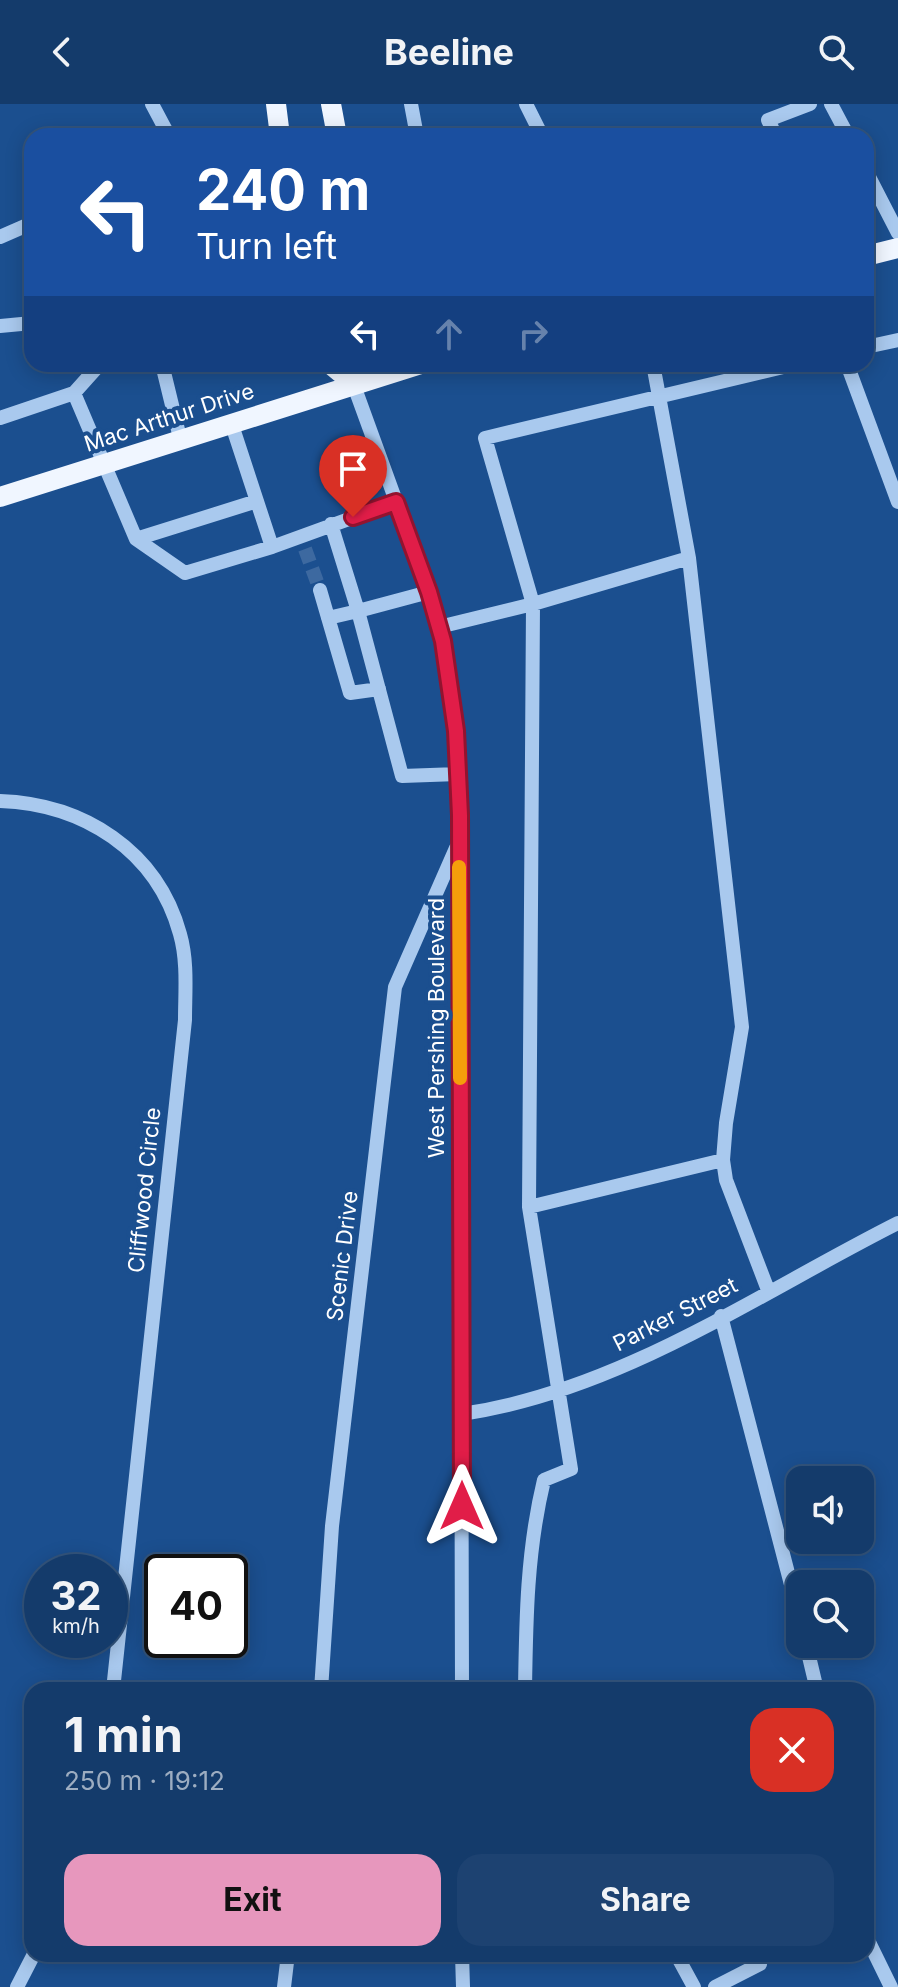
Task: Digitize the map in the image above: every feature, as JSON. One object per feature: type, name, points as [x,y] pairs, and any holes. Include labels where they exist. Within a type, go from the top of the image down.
[{"type":"main road","points":[[276,104],[279,128]]},
{"type":"main road","points":[[331,104],[336,128]]},
{"type":"main road","points":[[874,254],[898,248]]},
{"type":"main road","name":"Mac Arthur Drive","points":[[0,497],[231,422],[352,374]]},
{"type":"street","points":[[152,104],[165,128]]},
{"type":"street","points":[[411,104],[416,128]]},
{"type":"street","points":[[526,104],[538,128]]},
{"type":"street","points":[[772,128],[768,120],[810,104]]},
{"type":"street","points":[[831,104],[844,128]]},
{"type":"street","points":[[874,186],[898,233]]},
{"type":"street","points":[[0,237],[24,226]]},
{"type":"street","points":[[0,326],[24,324]]},
{"type":"street","points":[[874,345],[898,340]]},
{"type":"street","points":[[0,418],[74,393],[93,372]]},
{"type":"street","points":[[164,372],[180,438]]},
{"type":"street","points":[[654,372],[689,558],[742,1027],[723,1160],[726,1180],[768,1290]]},
{"type":"street","points":[[525,1682],[527,1583],[534,1521],[544,1480],[571,1469],[529,1207],[533,604],[485,438],[762,372]]},
{"type":"street","points":[[850,372],[898,502]]},
{"type":"street","name":"West Pershing Boulevard","points":[[352,374],[429,592],[453,694],[459,841],[462,1682]]},
{"type":"street","points":[[74,393],[136,539],[185,573],[272,547],[303,542],[331,524],[396,502]]},
{"type":"street","points":[[231,422],[272,547]]},
{"type":"street","points":[[136,539],[257,501]]},
{"type":"street","points":[[331,524],[402,776],[458,774]]},
{"type":"street","points":[[439,627],[533,604],[689,558]]},
{"type":"street","points":[[320,590],[350,693],[379,689]]},
{"type":"street","points":[[328,618],[429,592]]},
{"type":"street","name":"Cliffwood Circle","points":[[0,801],[37,803],[68,812],[93,822],[127,847],[157,887],[180,933],[186,974],[185,1020],[114,1682]]},
{"type":"street","name":"Scenic Drive","points":[[322,1682],[332,1526],[395,987],[459,841]]},
{"type":"street","points":[[529,1207],[723,1160]]},
{"type":"street","name":"Parker Street","points":[[462,1414],[510,1407],[592,1382],[898,1223]]},
{"type":"street","points":[[721,1316],[787,1570]]},
{"type":"street","points":[[809,1658],[815,1682]]},
{"type":"street","points":[[874,1950],[892,1980]]},
{"type":"street","points":[[17,1987],[30,1962]]},
{"type":"street","points":[[284,1987],[287,1962]]},
{"type":"street","points":[[462,1962],[463,1987]]},
{"type":"street","points":[[680,1962],[694,1987]]},
{"type":"street","points":[[715,1987],[759,1962]]},
{"type":"tunnel","points":[[305,549],[320,590]]},
{"type":"slow traffic","points":[[459,867],[460,1078]]},
{"type":"route","points":[[353,517],[396,502],[429,592],[443,641],[453,694],[460,815],[462,1506]]}]
